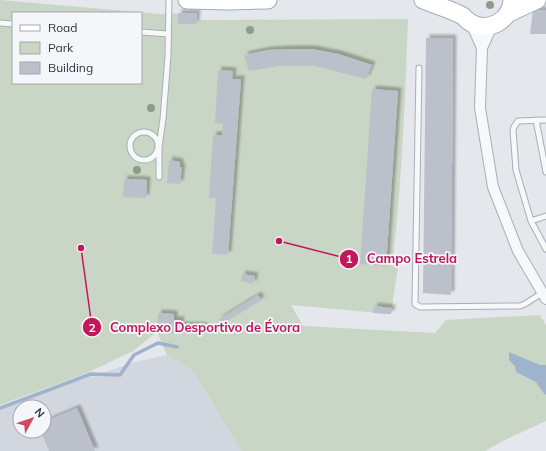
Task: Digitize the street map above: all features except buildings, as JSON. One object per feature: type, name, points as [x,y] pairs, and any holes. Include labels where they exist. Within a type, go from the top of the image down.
[{"type":"main road","points":[[187,0],[268,0]]},
{"type":"main road","points":[[423,0],[463,13],[481,26],[492,26],[502,21],[511,6],[537,0]]},
{"type":"street","points":[[463,13],[482,48]]},
{"type":"street","points":[[492,26],[482,48],[480,108],[493,187],[516,246],[544,296]]},
{"type":"lane","points":[[159,177],[159,147],[168,64],[169,0]]},
{"type":"lane","points":[[0,23],[12,24]]},
{"type":"lane","points":[[142,32],[168,34]]},
{"type":"lane","points":[[419,68],[415,304],[420,307],[520,306],[544,296]]},
{"type":"lane","points":[[536,120],[546,172]]},
{"type":"lane","points":[[546,120],[518,121],[513,130],[516,170],[532,222],[546,249]]},
{"type":"lane","points":[[149,132],[156,138],[159,147],[155,155],[151,158],[142,160],[134,155],[130,147],[133,138],[136,135],[149,132]]},
{"type":"lane","points":[[532,222],[546,216]]},
{"type":"shaded area","points":[[167,355],[194,372],[241,451],[0,451],[0,407],[12,403],[12,439],[52,439],[52,399],[24,399],[135,362]]},
{"type":"green space","points":[[0,0],[137,12],[12,12],[12,84],[142,84],[142,12],[160,14],[197,13],[197,20],[408,19],[401,174],[392,266],[398,267],[391,314],[291,305],[303,326],[435,333],[446,320],[540,315],[546,325],[546,421],[485,451],[241,451],[194,372],[167,355],[157,332],[133,351],[87,373],[16,399],[12,399],[12,401],[0,405]]},
{"type":"water","points":[[509,352],[540,365],[546,365],[545,395],[536,382],[516,372],[515,366],[509,360]]},
{"type":"waterway","points":[[0,408],[91,374],[120,375],[134,355],[158,343],[177,347]]},
{"type":"place","name":"Campo Estrela","points":[[279,241]]},
{"type":"place","name":"Complexo Desportivo de Évora","points":[[81,248]]}]
